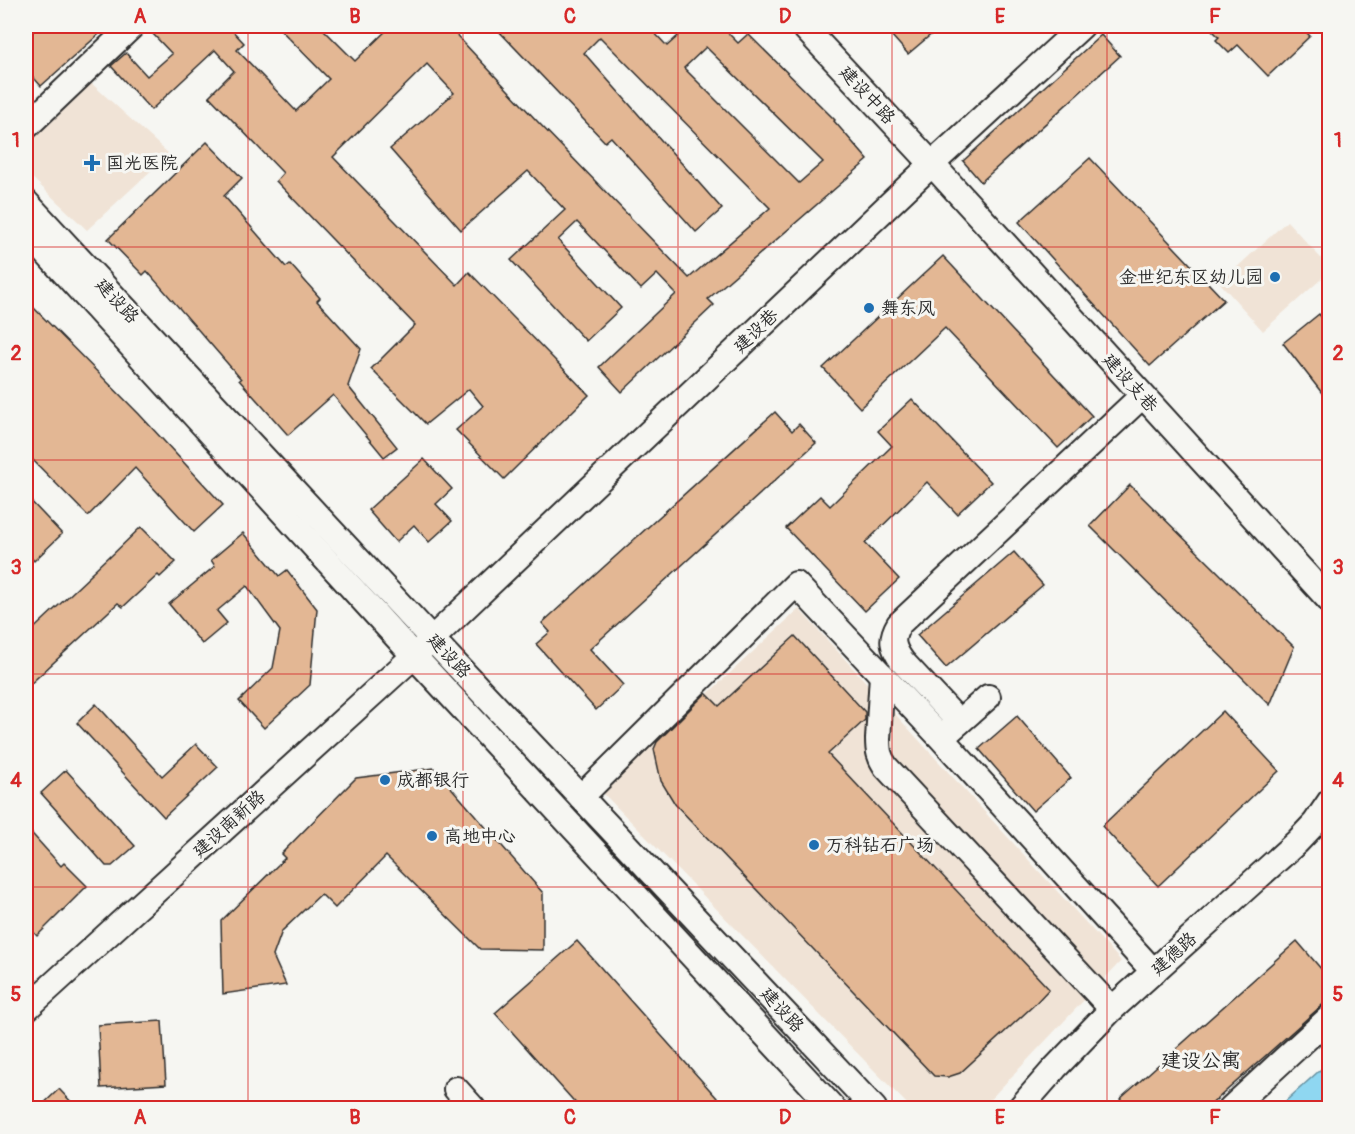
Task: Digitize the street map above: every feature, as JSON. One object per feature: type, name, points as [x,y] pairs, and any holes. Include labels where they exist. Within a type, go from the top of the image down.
[{"type":"street","points":[[26,127],[132,26]]},
{"type":"street","name":"建设中路","points":[[803,26],[932,164]]},
{"type":"street","name":"建设巷","points":[[432,639],[932,164],[1082,26]]},
{"type":"street","name":"建设支巷","points":[[932,164],[1329,601]]},
{"type":"street","name":"建设路","points":[[26,202],[432,639],[874,1108]]},
{"type":"street","name":"建设路","points":[[26,231],[414,656],[833,1108]]},
{"type":"street","points":[[959,722],[896,652],[893,642],[894,633],[899,624],[1142,396]]},
{"type":"street","points":[[581,797],[796,584],[941,738],[1154,972]]},
{"type":"street","name":"建设南新路","points":[[26,1009],[432,639]]},
{"type":"street","points":[[882,675],[878,750],[886,767],[1112,1009]]},
{"type":"street","points":[[941,738],[987,697]]},
{"type":"street","name":"建德路","points":[[1020,1108],[1112,1009],[1297,842],[1315,824],[1329,801]]},
{"type":"street","points":[[1231,1108],[1329,1017]]},
{"type":"street","points":[[456,1089],[473,1108]]},
{"type":"shaded area","name":"国光医院","points":[[90,82],[169,154],[87,230],[26,172],[26,141]]},
{"type":"shaded area","name":"金世纪东区幼儿园","points":[[1287,221],[1329,267],[1329,272],[1263,331],[1220,283]]},
{"type":"shaded area","name":"万科钻石广场","points":[[799,609],[1121,961],[982,1108],[911,1108],[602,792]]},
{"type":"water","points":[[1329,1062],[1329,1108],[1278,1108]]},
{"type":"building","points":[[39,26],[108,26],[41,86],[26,69],[26,38]]},
{"type":"building","points":[[162,26],[228,26],[244,43],[237,50],[296,111],[329,79],[277,26],[320,26],[355,61],[391,26],[448,26],[689,278],[770,208],[600,37],[584,53],[722,209],[696,232],[611,137],[605,142],[494,26],[648,26],[667,46],[689,26],[721,26],[738,43],[748,34],[835,120],[868,160],[708,299],[714,305],[622,392],[599,367],[676,294],[657,274],[641,289],[577,222],[558,240],[621,308],[586,341],[511,260],[565,210],[528,171],[461,230],[390,149],[454,93],[427,64],[333,157],[457,285],[469,272],[589,395],[504,479],[456,430],[483,406],[469,389],[426,424],[371,369],[415,325],[276,181],[283,173],[209,96],[234,71],[215,50],[151,110],[111,66],[126,53],[147,76],[172,54],[153,34]],"holes":[[[706,47],[823,162],[799,183],[684,68]]]},
{"type":"building","points":[[883,26],[941,26],[908,54]]},
{"type":"building","points":[[1208,26],[1300,26],[1310,36],[1268,76],[1238,45],[1229,53],[1216,40],[1219,37]]},
{"type":"building","points":[[1101,35],[1120,56],[981,182],[963,161]]},
{"type":"building","points":[[207,142],[242,178],[224,196],[286,267],[290,264],[320,298],[317,301],[361,349],[348,386],[397,447],[384,457],[333,395],[288,435],[147,271],[143,275],[108,239]]},
{"type":"building","points":[[1090,158],[1224,300],[1150,366],[1019,222]]},
{"type":"building","points":[[943,256],[1092,416],[1058,448],[945,328],[860,408],[823,368]]},
{"type":"building","points":[[26,300],[139,414],[223,505],[194,532],[135,468],[88,516],[26,453]]},
{"type":"building","points":[[1319,314],[1329,327],[1329,402],[1283,343]]},
{"type":"building","points":[[912,399],[991,482],[957,514],[927,482],[865,543],[899,579],[865,611],[786,528],[820,496],[830,506],[892,446],[878,431]]},
{"type":"building","points":[[775,412],[792,431],[799,424],[816,443],[590,649],[623,685],[596,710],[536,644],[550,632],[542,623]]},
{"type":"building","points":[[424,459],[452,489],[436,504],[452,521],[429,542],[414,525],[396,542],[368,510]]},
{"type":"building","points":[[1130,485],[1294,647],[1270,705],[1090,526]]},
{"type":"building","points":[[26,496],[62,534],[34,561],[26,552]]},
{"type":"building","points":[[141,527],[176,562],[123,607],[118,603],[26,688],[26,636]]},
{"type":"building","points":[[243,533],[279,576],[287,570],[317,609],[310,685],[264,728],[239,701],[273,668],[280,631],[247,586],[217,611],[227,623],[202,644],[169,604],[215,566],[211,560]]},
{"type":"building","points":[[1014,552],[1043,585],[946,668],[917,635]]},
{"type":"building","name":"万科钻石广场","points":[[795,636],[865,712],[865,720],[828,754],[1049,989],[960,1073],[948,1077],[934,1076],[675,804],[661,781],[654,749],[657,742],[706,693],[719,706]]},
{"type":"building","points":[[96,704],[162,776],[196,744],[218,767],[164,817],[77,723]]},
{"type":"building","points":[[1223,711],[1279,771],[1158,886],[1102,826]]},
{"type":"building","points":[[1017,716],[1071,778],[1033,811],[979,749]]},
{"type":"building","points":[[434,768],[543,893],[543,950],[480,949],[386,856],[335,908],[321,894],[282,931],[273,956],[286,985],[223,994],[221,921],[285,858],[281,854],[356,778]]},
{"type":"building","points":[[66,770],[135,846],[112,866],[106,866],[41,793]]},
{"type":"building","points":[[26,827],[61,866],[64,863],[87,886],[37,936],[26,924]]},
{"type":"building","points":[[577,941],[726,1108],[580,1108],[495,1013]]},
{"type":"building","points":[[1297,941],[1329,978],[1329,999],[1207,1108],[1128,1108],[1120,1099]]},
{"type":"building","points":[[162,1021],[166,1084],[101,1088],[98,1025]]},
{"type":"building","points":[[59,1089],[77,1108],[39,1108]]},
{"type":"place","name":"国光医院","points":[[92,163]]},
{"type":"place","name":"金世纪东区幼儿园","points":[[1275,277]]},
{"type":"place","name":"舞东风","points":[[869,308]]},
{"type":"place","name":"成都银行","points":[[385,780]]},
{"type":"place","name":"高地中心","points":[[432,836]]},
{"type":"place","name":"万科钻石广场","points":[[814,845]]},
{"type":"district","name":"建设公寓","points":[[1201,1060]]}]
